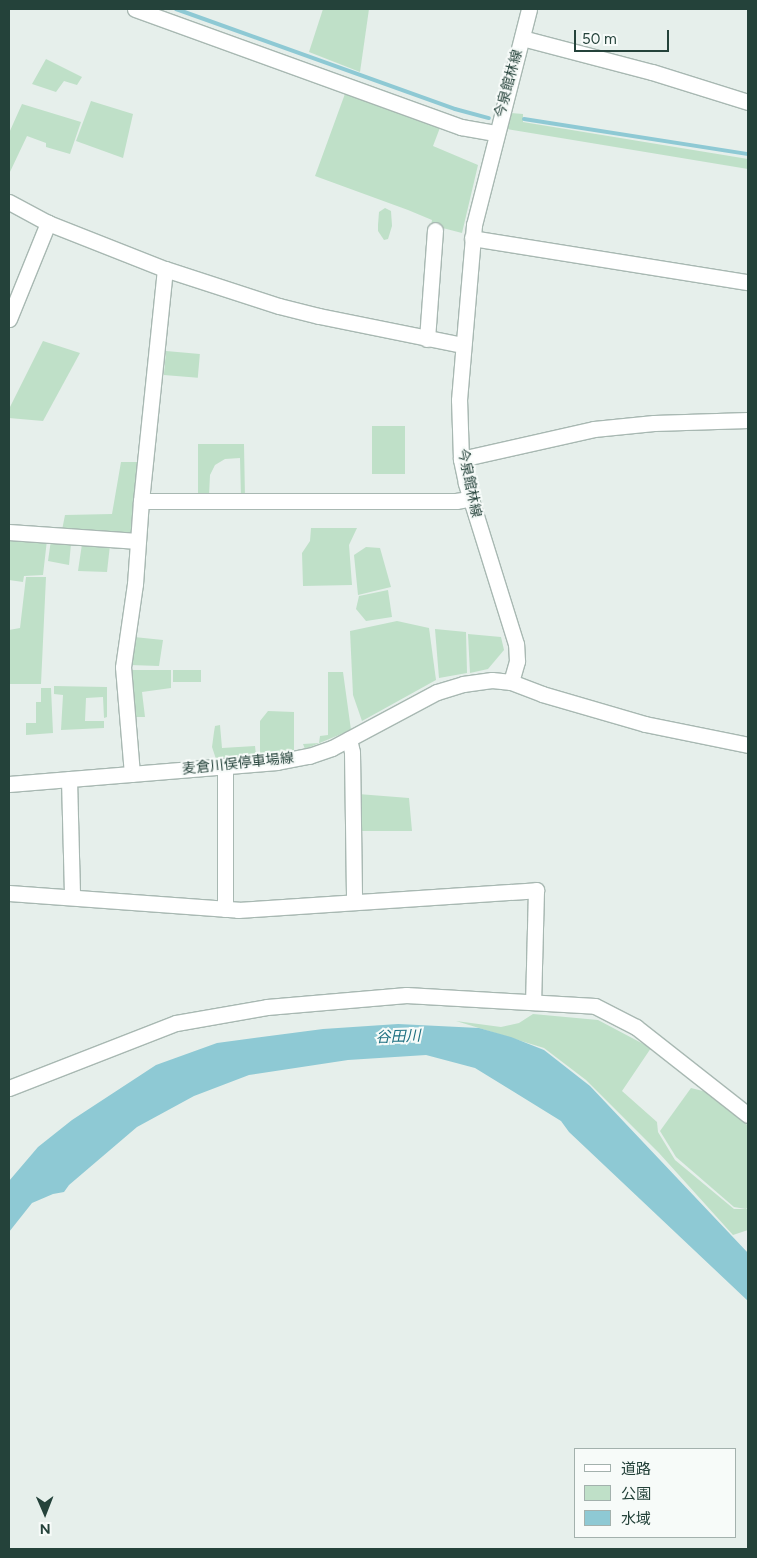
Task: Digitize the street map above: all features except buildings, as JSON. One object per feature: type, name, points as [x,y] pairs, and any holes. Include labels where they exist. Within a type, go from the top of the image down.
[{"type":"street","points":[[135,9],[461,127],[496,132]]},
{"type":"street","name":"今泉館林線","points":[[511,682],[517,661],[516,644],[469,498],[461,459],[459,400],[472,238],[496,132],[529,9]]},
{"type":"street","points":[[522,38],[652,72],[748,102]]},
{"type":"street","points":[[9,202],[48,223],[165,269],[319,316],[463,345]]},
{"type":"street","points":[[9,320],[48,223]]},
{"type":"street","points":[[427,339],[435,230]]},
{"type":"street","points":[[472,238],[748,282]]},
{"type":"street","points":[[132,774],[123,667],[135,584],[141,501],[165,269]]},
{"type":"street","points":[[461,459],[594,429],[654,423],[748,420]]},
{"type":"street","points":[[141,501],[456,502],[469,498]]},
{"type":"street","points":[[9,532],[138,541]]},
{"type":"street","name":"麦倉川俣停車場線","points":[[9,784],[225,766],[309,756],[349,739],[450,687],[477,681],[511,682]]},
{"type":"street","points":[[511,682],[542,694],[627,720],[748,745]]},
{"type":"street","points":[[349,739],[352,752],[354,902]]},
{"type":"street","points":[[225,766],[225,909]]},
{"type":"street","points":[[69,780],[72,896]]},
{"type":"street","points":[[9,893],[252,910],[536,890],[533,1002]]},
{"type":"street","points":[[9,1088],[176,1023],[267,1007],[406,994],[595,1006],[636,1027],[748,1114]]},
{"type":"green space","points":[[323,9],[369,9],[360,72],[309,52]]},
{"type":"green space","points":[[46,59],[82,77],[77,85],[64,81],[56,92],[32,84]]},
{"type":"green space","points":[[346,91],[441,125],[433,146],[478,165],[462,233],[431,225],[432,220],[315,176]]},
{"type":"green space","points":[[91,101],[133,114],[123,158],[76,141]]},
{"type":"green space","points":[[22,104],[81,122],[70,154],[46,147],[46,143],[27,136],[9,174],[9,133]]},
{"type":"green space","points":[[511,113],[523,114],[523,122],[748,159],[748,169],[507,129]]},
{"type":"green space","points":[[385,208],[391,211],[392,226],[388,239],[384,240],[378,231],[378,225],[379,212]]},
{"type":"green space","points":[[43,341],[80,353],[43,421],[9,418],[9,409]]},
{"type":"green space","points":[[166,351],[200,354],[198,378],[164,375]]},
{"type":"green space","points":[[372,426],[405,426],[405,474],[372,474]]},
{"type":"green space","points":[[198,444],[244,444],[245,498],[241,498],[240,458],[225,459],[215,465],[210,475],[209,496],[198,496]]},
{"type":"green space","points":[[121,462],[139,462],[132,534],[62,530],[65,515],[112,514]]},
{"type":"green space","points":[[311,528],[357,528],[349,545],[352,585],[303,586],[302,553],[310,541]]},
{"type":"green space","points":[[9,537],[47,540],[43,575],[24,576],[23,582],[9,580]]},
{"type":"green space","points":[[51,540],[69,541],[71,544],[69,565],[48,561]]},
{"type":"green space","points":[[82,544],[110,545],[107,572],[78,571]]},
{"type":"green space","points":[[366,547],[380,548],[391,587],[358,595],[354,555]]},
{"type":"green space","points":[[26,577],[46,577],[41,684],[9,684],[9,630],[20,628]]},
{"type":"green space","points":[[388,590],[392,617],[366,621],[356,609],[359,596]]},
{"type":"green space","points":[[397,621],[429,628],[436,680],[362,721],[353,695],[350,631]]},
{"type":"green space","points":[[435,629],[466,632],[467,673],[439,678]]},
{"type":"green space","points":[[468,634],[501,637],[504,650],[488,669],[470,673]]},
{"type":"green space","points":[[134,637],[163,640],[159,666],[130,665]]},
{"type":"green space","points":[[131,670],[171,670],[171,688],[142,692],[145,717],[134,717]]},
{"type":"green space","points":[[173,670],[201,670],[201,682],[173,682]]},
{"type":"green space","points":[[328,672],[343,672],[351,730],[305,749],[303,744],[319,743],[320,736],[328,735]]},
{"type":"green space","points":[[54,686],[107,687],[107,717],[104,718],[103,697],[86,698],[85,721],[104,721],[104,728],[61,730],[63,695],[54,694]]},
{"type":"green space","points":[[41,688],[51,688],[53,733],[26,735],[26,723],[36,723],[36,702],[41,702]]},
{"type":"green space","points":[[268,711],[294,712],[294,751],[260,755],[260,721]]},
{"type":"green space","points":[[220,725],[222,748],[255,746],[256,755],[216,759],[212,747],[215,726]]},
{"type":"green space","points":[[358,794],[409,798],[412,831],[359,831]]},
{"type":"green space","points":[[533,1014],[598,1020],[651,1048],[622,1091],[657,1122],[658,1132],[675,1160],[734,1209],[748,1209],[748,1230],[733,1235],[659,1153],[586,1080],[544,1048],[456,1021],[501,1027],[519,1023]]},
{"type":"green space","points":[[691,1088],[715,1094],[748,1126],[748,1207],[746,1209],[734,1207],[676,1157],[660,1131]]},
{"type":"water","name":"谷田川","points":[[398,1024],[479,1028],[511,1037],[544,1050],[590,1086],[748,1253],[748,1301],[569,1132],[561,1121],[475,1068],[426,1055],[348,1060],[249,1075],[194,1096],[137,1127],[69,1185],[64,1192],[53,1194],[32,1203],[9,1232],[9,1181],[38,1147],[72,1120],[156,1065],[217,1043],[323,1029]]},
{"type":"waterway","points":[[176,9],[455,109],[489,118]]},
{"type":"waterway","points":[[524,119],[748,154]]}]
